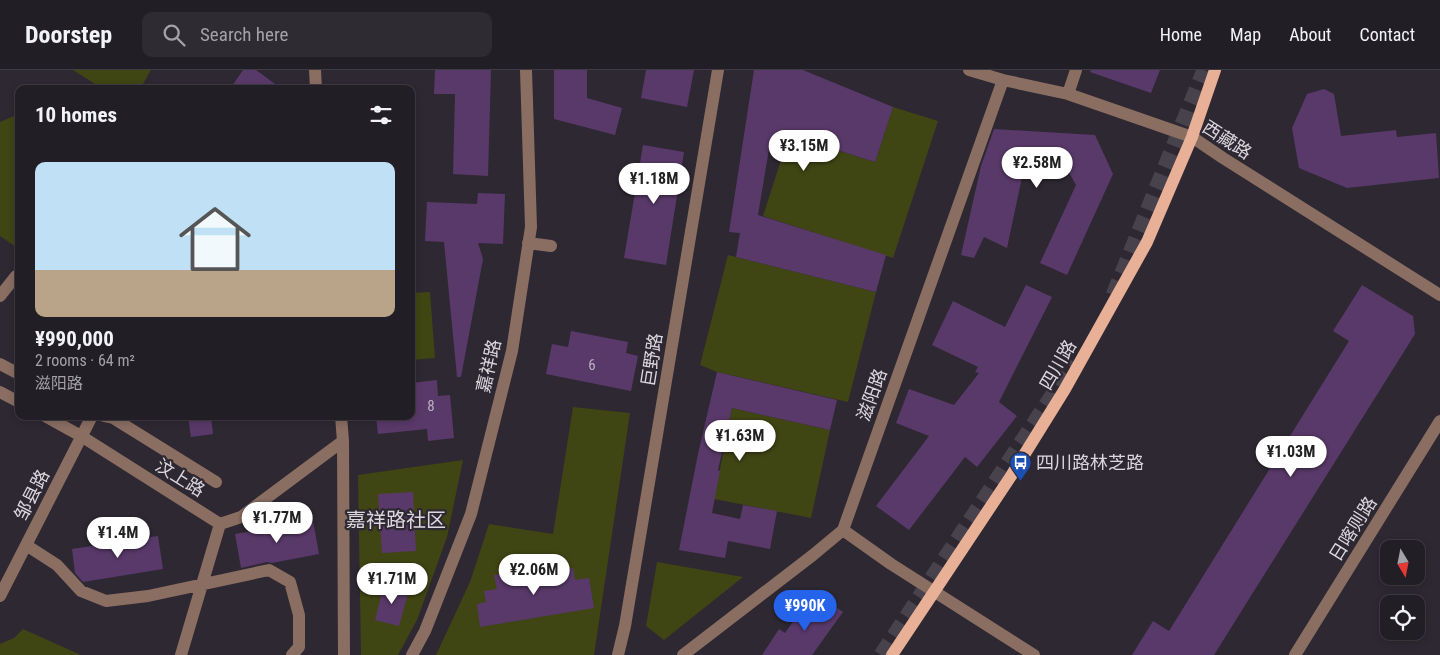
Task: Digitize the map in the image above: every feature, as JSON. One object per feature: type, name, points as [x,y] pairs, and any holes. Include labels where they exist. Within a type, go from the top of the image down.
[{"type":"main road","name":"四川路","points":[[892,655],[1011,476],[1065,389],[1147,242],[1192,136],[1215,70]]},
{"type":"street","points":[[314,70],[316,85]]},
{"type":"street","name":"嘉祥路","points":[[412,655],[425,631],[471,514],[512,350],[531,227],[526,70]]},
{"type":"street","name":"巨野路","points":[[618,655],[625,626],[718,70]]},
{"type":"street","name":"西藏路","points":[[969,70],[1003,80],[1068,94],[1192,136],[1223,158],[1440,296]]},
{"type":"street","points":[[1068,94],[1076,70]]},
{"type":"street","name":"滋阳路","points":[[843,530],[1003,80]]},
{"type":"street","points":[[528,243],[551,246]]},
{"type":"street","points":[[0,296],[15,277]]},
{"type":"street","points":[[0,364],[15,372]]},
{"type":"street","points":[[0,392],[15,400]]},
{"type":"street","name":"汶上路","points":[[52,420],[81,436],[220,524]]},
{"type":"street","name":"邹县路","points":[[0,596],[90,420]]},
{"type":"street","points":[[116,420],[216,482]]},
{"type":"street","points":[[341,420],[344,655]]},
{"type":"street","name":"日喀则路","points":[[1295,655],[1440,421]]},
{"type":"street","points":[[181,655],[220,524],[241,517],[342,441]]},
{"type":"street","points":[[683,655],[843,530],[934,592],[1034,655]]},
{"type":"street","points":[[26,545],[57,565],[81,591],[106,601],[148,596],[269,570],[290,582],[299,615],[299,647],[292,655]]},
{"type":"green space","points":[[73,70],[151,70],[142,85],[97,85]]},
{"type":"green space","points":[[893,107],[938,121],[893,258],[763,216],[789,135],[875,162]]},
{"type":"green space","points":[[15,116],[15,246],[0,236],[0,122]]},
{"type":"green space","points":[[728,255],[876,292],[848,402],[717,372],[700,365]]},
{"type":"green space","points":[[430,292],[435,358],[415,360],[415,293]]},
{"type":"green space","points":[[573,407],[630,413],[594,655],[436,655],[470,582],[489,524],[553,534]]},
{"type":"green space","points":[[732,408],[830,430],[811,518],[714,499]]},
{"type":"green space","points":[[463,460],[447,537],[417,620],[398,655],[361,655],[358,475]]},
{"type":"green space","points":[[657,562],[743,577],[664,640],[646,626]]},
{"type":"green space","points":[[23,629],[81,655],[0,655],[0,644],[14,638]]},
{"type":"building","points":[[243,70],[256,70],[277,85],[233,85]]},
{"type":"building","points":[[435,70],[491,70],[488,176],[453,174],[455,94],[434,94]]},
{"type":"building","points":[[554,70],[587,70],[587,98],[622,108],[615,135],[554,119]]},
{"type":"building","points":[[646,70],[694,70],[687,107],[641,98]]},
{"type":"building","points":[[754,70],[803,70],[893,107],[875,162],[777,131],[772,149],[769,149],[758,215],[886,255],[876,292],[736,257],[740,233],[729,232]]},
{"type":"building","points":[[1091,70],[1160,70],[1151,93],[1090,72]]},
{"type":"building","points":[[1324,89],[1334,94],[1341,136],[1396,130],[1397,137],[1436,133],[1439,178],[1347,188],[1299,168],[1292,128],[1307,94]]},
{"type":"building","points":[[994,129],[1095,135],[1113,174],[1067,275],[1040,263],[1076,185],[1066,167],[1024,168],[1007,248],[984,237],[974,258],[961,255],[981,166]]},
{"type":"building","points":[[643,145],[684,152],[666,265],[624,258]]},
{"type":"building","points":[[478,193],[505,194],[503,244],[478,243],[483,259],[461,377],[457,377],[444,242],[425,241],[427,202],[477,204]]},
{"type":"building","points":[[1026,285],[1052,297],[999,402],[1017,416],[977,467],[965,457],[909,530],[876,506],[929,436],[896,423],[909,389],[954,405],[979,373],[975,372],[978,367],[932,345],[953,301],[1005,327]]},
{"type":"building","points":[[1362,285],[1413,316],[1415,334],[1214,655],[1132,655],[1153,621],[1169,631],[1349,341],[1333,331]]},
{"type":"building","points":[[571,331],[628,342],[626,353],[638,356],[631,391],[546,374],[552,344],[568,347]]},
{"type":"building","points":[[717,372],[837,400],[830,430],[732,408],[718,470],[720,471],[712,513],[740,519],[743,505],[777,511],[770,549],[728,541],[725,558],[679,550]]},
{"type":"building","points":[[437,380],[438,396],[450,395],[454,438],[428,441],[427,429],[378,434],[376,420],[415,420],[415,383]]},
{"type":"building","points":[[189,420],[211,420],[213,434],[191,437]]},
{"type":"building","points":[[413,492],[416,551],[382,553],[378,494]]},
{"type":"building","points":[[313,521],[319,554],[241,568],[235,534]]},
{"type":"building","points":[[158,536],[163,569],[83,582],[75,573],[72,549]]},
{"type":"building","points":[[554,565],[555,571],[573,568],[575,580],[589,578],[594,608],[480,627],[477,604],[486,602],[484,591],[497,589],[494,575]]},
{"type":"building","points":[[384,584],[409,590],[399,626],[375,620]]},
{"type":"building","points":[[823,598],[843,612],[812,655],[762,655],[779,629],[785,633],[799,613],[808,619]]},
{"type":"tunnel","points":[[1113,295],[1204,70]]},
{"type":"tunnel","points":[[881,655],[1074,362]]},
{"type":"place","name":"四川路林芝路","points":[[1020,482]]},
{"type":"district","name":"嘉祥路社区","points":[[396,520]]}]
